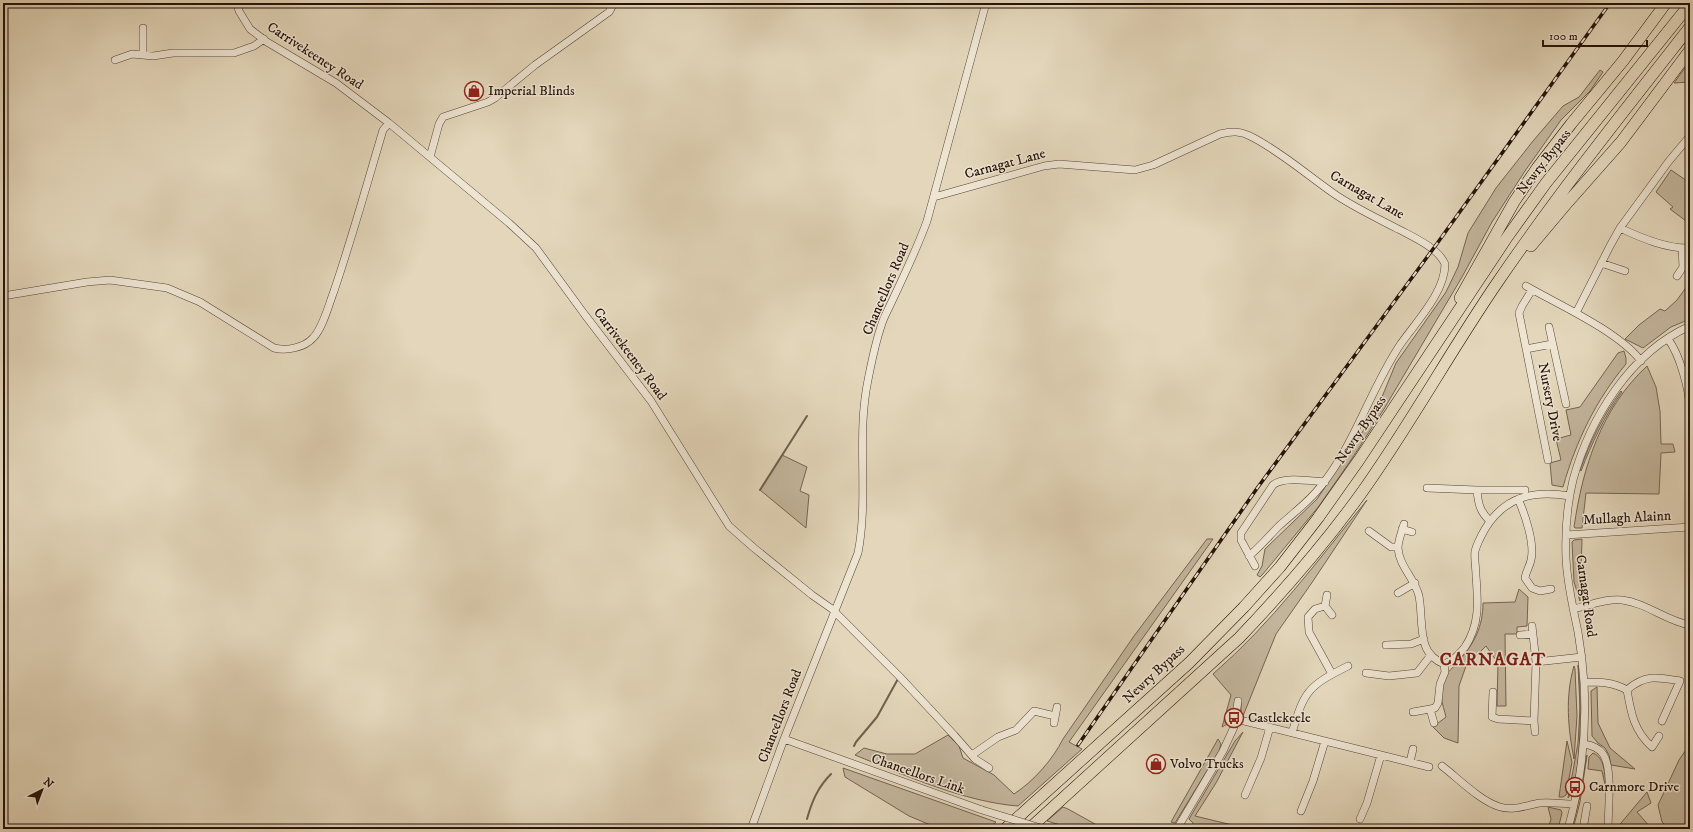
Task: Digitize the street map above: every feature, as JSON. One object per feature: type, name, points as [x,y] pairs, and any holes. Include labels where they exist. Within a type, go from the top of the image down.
[{"type":"highway","points":[[1446,330],[1468,282],[1514,202],[1537,168],[1571,124],[1623,62],[1666,3]]},
{"type":"highway","name":"Newry Bypass","points":[[1005,829],[1189,662],[1244,607],[1274,573],[1323,512],[1508,236],[1546,183],[1690,4]]},
{"type":"highway","points":[[1029,829],[1239,638],[1293,580],[1360,495],[1388,454],[1482,305],[1552,205],[1690,27]]},
{"type":"highway","points":[[1482,305],[1568,202],[1621,142],[1690,50]]},
{"type":"street","name":"Carrivekeeney Road","points":[[237,3],[239,11],[250,28],[264,39],[336,83],[389,123],[509,223],[536,248],[585,316],[651,401],[730,526],[754,548],[835,612]]},
{"type":"street","points":[[430,157],[439,124],[443,117],[488,102],[495,98],[535,65],[609,12],[614,3]]},
{"type":"street","name":"Chancellors Road","points":[[751,829],[784,739],[854,564],[862,526],[864,405],[878,337],[884,319],[919,242],[934,197],[986,3]]},
{"type":"street","points":[[143,28],[143,55]]},
{"type":"street","points":[[115,60],[132,54],[153,56],[173,53],[234,53],[254,46],[264,39]]},
{"type":"street","points":[[3,296],[87,282],[110,280],[167,288],[200,302],[274,348],[290,349],[308,343],[316,334],[328,308],[348,250],[383,130],[389,123]]},
{"type":"street","name":"Carnagat Lane","points":[[934,197],[1044,166],[1060,164],[1123,170],[1145,168],[1220,134],[1231,131],[1239,132],[1252,137],[1270,148],[1334,194],[1422,242],[1439,254],[1445,264],[1442,279],[1422,316],[1400,345],[1384,370],[1352,436],[1325,482],[1307,502],[1279,526],[1261,546],[1249,556]]},
{"type":"street","points":[[1641,360],[1626,345],[1576,313],[1620,228],[1669,161],[1690,136]]},
{"type":"street","points":[[1620,228],[1643,238],[1682,248],[1690,248]]},
{"type":"street","points":[[1677,276],[1683,267],[1682,248]]},
{"type":"street","points":[[1601,263],[1625,271]]},
{"type":"street","name":"Nursery Drive","points":[[1548,460],[1519,313],[1529,288],[1576,313]]},
{"type":"street","name":"Carnagat Road","points":[[1568,829],[1574,804],[1584,744],[1584,682],[1582,657],[1566,559],[1566,534],[1570,496],[1583,450],[1596,421],[1613,394],[1641,360],[1668,339],[1690,326]]},
{"type":"street","name":"Nursery Drive","points":[[1549,327],[1566,404]]},
{"type":"street","points":[[1668,339],[1678,360],[1690,409]]},
{"type":"street","name":"Nursery Drive","points":[[1526,349],[1552,344]]},
{"type":"street","points":[[1255,566],[1241,540],[1241,533],[1273,485],[1286,480],[1325,482]]},
{"type":"street","points":[[1427,488],[1525,490]]},
{"type":"street","points":[[1477,490],[1478,503],[1483,515],[1490,521]]},
{"type":"street","points":[[1412,532],[1403,527],[1398,547],[1400,556],[1415,583],[1419,596],[1426,646],[1431,655],[1438,662],[1444,664],[1451,662],[1461,652],[1471,637],[1476,624],[1477,588],[1475,551],[1481,536],[1490,521],[1509,503],[1518,499],[1543,493],[1570,496]]},
{"type":"street","points":[[1518,499],[1525,514],[1531,546],[1532,560],[1525,578],[1532,588],[1540,591],[1551,589]]},
{"type":"street","name":"Mullagh Alainn","points":[[1566,534],[1690,527]]},
{"type":"street","points":[[1369,531],[1391,547],[1398,547]]},
{"type":"street","points":[[1398,593],[1415,583]]},
{"type":"street","points":[[1327,595],[1325,606],[1332,615]]},
{"type":"street","points":[[1573,608],[1594,603],[1623,600],[1660,613],[1674,621],[1690,625]]},
{"type":"street","points":[[1325,606],[1315,609],[1308,617],[1309,632],[1332,674]]},
{"type":"street","points":[[835,612],[861,636],[975,759],[989,768]]},
{"type":"street","points":[[1532,626],[1536,662],[1535,732]]},
{"type":"street","points":[[1520,635],[1533,634]]},
{"type":"street","points":[[1386,645],[1411,644],[1424,639]]},
{"type":"street","points":[[1366,673],[1389,676],[1416,673],[1431,655]]},
{"type":"street","points":[[1536,662],[1582,657]]},
{"type":"street","points":[[1413,712],[1434,708],[1438,703],[1440,684],[1445,672],[1444,664]]},
{"type":"street","points":[[1292,733],[1305,695],[1310,688],[1348,666]]},
{"type":"street","points":[[1627,690],[1634,684],[1645,679],[1657,677],[1680,681],[1662,721]]},
{"type":"street","points":[[1584,682],[1603,681],[1612,683],[1627,690]]},
{"type":"street","points":[[1627,690],[1631,711],[1641,737],[1652,747],[1659,736]]},
{"type":"street","points":[[1493,692],[1492,717],[1498,719],[1534,721]]},
{"type":"street","points":[[1177,829],[1214,769],[1230,737],[1236,720],[1238,701]]},
{"type":"street","points":[[972,755],[998,737],[1016,730],[1034,711],[1054,720],[1057,707]]},
{"type":"street","points":[[1430,709],[1434,722]]},
{"type":"street","points":[[1236,720],[1429,767]]},
{"type":"street","points":[[1245,796],[1261,758],[1270,728]]},
{"type":"street","name":"Chancellors Link","points":[[784,739],[982,810],[1044,829]]},
{"type":"street","points":[[1301,811],[1313,781],[1325,741]]},
{"type":"street","points":[[1584,744],[1600,750],[1604,755],[1606,762],[1609,780],[1608,829]]},
{"type":"street","points":[[1410,762],[1413,749]]},
{"type":"street","points":[[1360,819],[1367,803],[1380,755]]},
{"type":"street","points":[[1442,766],[1487,801],[1501,807],[1515,808],[1553,802],[1574,804]]},
{"type":"street","points":[[1583,829],[1587,806]]},
{"type":"shaded area","points":[[1690,61],[1690,82],[1674,83]]},
{"type":"shaded area","points":[[1600,70],[1603,72],[1590,91],[1561,120],[1525,171],[1492,222],[1462,277],[1384,409],[1351,460],[1319,506],[1263,574],[1260,577],[1257,575],[1262,566],[1265,549],[1317,499],[1377,409],[1396,363],[1446,292],[1458,267],[1468,233],[1496,188],[1563,106],[1579,97]]},
{"type":"shaded area","points":[[1671,170],[1690,183],[1690,224],[1670,209],[1673,207],[1656,192]]},
{"type":"shaded area","points":[[1690,282],[1690,319],[1671,327],[1643,348],[1625,339],[1639,325],[1660,309],[1665,311],[1677,300]]},
{"type":"shaded area","points":[[1624,351],[1626,364],[1605,392],[1588,422],[1574,453],[1563,487],[1552,485],[1550,463],[1561,460],[1556,439],[1571,435],[1566,410],[1580,407],[1618,353]]},
{"type":"shaded area","points":[[1647,366],[1656,387],[1660,411],[1661,444],[1673,444],[1675,452],[1661,453],[1659,494],[1586,493],[1582,528],[1575,528],[1583,482],[1597,440],[1617,401]]},
{"type":"shaded area","points":[[1621,391],[1622,392],[1599,430],[1581,471],[1580,470],[1584,459],[1598,429],[1608,410]]},
{"type":"shaded area","points":[[782,455],[807,467],[800,491],[809,495],[806,528],[760,490]]},
{"type":"shaded area","points":[[1367,500],[1276,634],[1243,716],[1241,712],[1241,700],[1236,698],[1231,719],[1222,727],[1231,695],[1213,674],[1255,634],[1275,612]]},
{"type":"shaded area","points":[[1207,539],[1213,539],[1069,742],[1082,749],[1018,806],[977,799],[956,793],[914,779],[855,755],[864,748],[887,754],[915,754],[948,735],[959,746],[963,758],[994,775],[1014,794],[1029,783],[1048,762],[1134,636]]},
{"type":"shaded area","points":[[1582,539],[1580,601],[1574,582],[1572,542],[1574,540]]},
{"type":"shaded area","points":[[1519,589],[1528,597],[1527,626],[1517,627],[1517,634],[1505,634],[1506,706],[1497,706],[1498,663],[1486,646],[1466,666],[1459,686],[1458,743],[1444,738],[1433,727],[1446,717],[1441,692],[1444,678],[1469,649],[1473,642],[1481,620],[1483,603],[1515,602]]},
{"type":"shaded area","points":[[1578,665],[1580,693],[1580,708]]},
{"type":"shaded area","points":[[1574,666],[1577,716],[1574,759],[1570,736],[1568,701]]},
{"type":"shaded area","points":[[1597,687],[1598,723],[1610,748],[1635,769],[1611,765],[1609,755],[1605,748],[1592,736],[1591,691]]},
{"type":"shaded area","points":[[1580,708],[1579,755],[1573,789],[1568,798],[1578,743]]},
{"type":"shaded area","points":[[1243,732],[1216,783],[1195,816],[1249,829],[1193,829],[1193,823],[1189,819],[1235,741]]},
{"type":"shaded area","points":[[1218,739],[1221,744],[1219,751],[1175,823],[1171,822]]},
{"type":"shaded area","points":[[1567,741],[1572,762],[1566,795],[1559,797]]},
{"type":"shaded area","points":[[1690,744],[1690,829],[1669,829],[1662,822],[1658,805],[1679,760]]},
{"type":"shaded area","points":[[1593,753],[1603,764],[1606,789],[1602,771],[1588,769],[1589,757]]},
{"type":"shaded area","points":[[1587,755],[1580,802],[1572,829],[1580,794]]},
{"type":"shaded area","points":[[843,768],[996,822],[988,829],[940,829],[909,816],[845,777]]},
{"type":"shaded area","points":[[1647,792],[1651,803],[1637,812],[1652,829],[1616,829]]},
{"type":"shaded area","points":[[1063,807],[1104,829],[1073,829],[1047,821]]},
{"type":"shaded area","points":[[1548,807],[1561,810],[1562,813],[1558,829],[1548,829],[1551,819]]},
{"type":"waterway","points":[[760,490],[807,416]]},
{"type":"waterway","points":[[854,746],[877,717],[899,677]]},
{"type":"waterway","points":[[807,819],[816,795],[822,784],[831,774]]},
{"type":"railway","points":[[1078,745],[1258,487],[1436,245],[1610,3]]},
{"type":"place","name":"Imperial Blinds","points":[[474,91]]},
{"type":"place","name":"Castlekeele","points":[[1234,718]]},
{"type":"place","name":"Volvo Trucks","points":[[1156,764]]},
{"type":"place","name":"Carnmore Drive","points":[[1575,787]]},
{"type":"district","name":"CARNAGAT","points":[[1493,660]]}]
